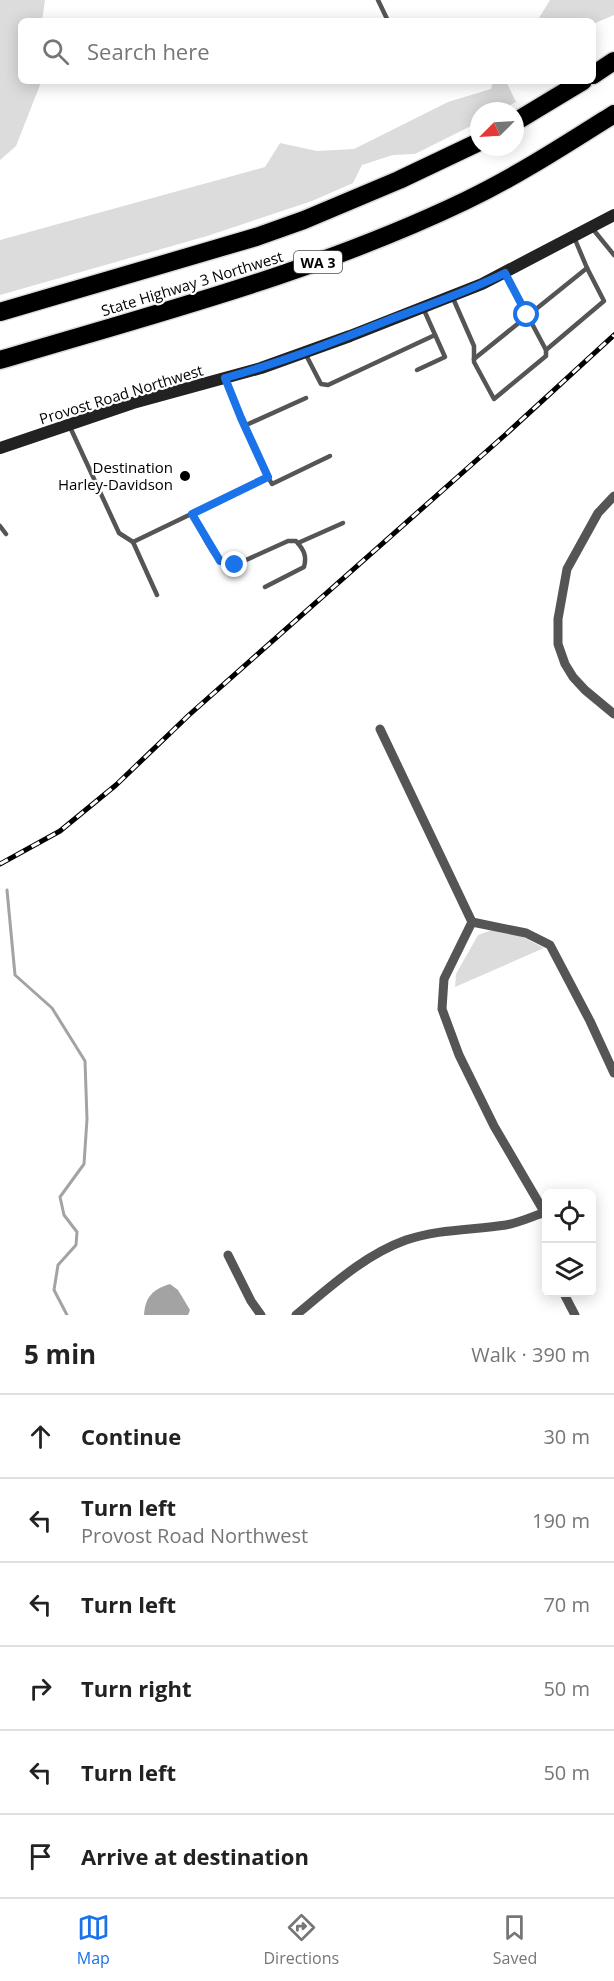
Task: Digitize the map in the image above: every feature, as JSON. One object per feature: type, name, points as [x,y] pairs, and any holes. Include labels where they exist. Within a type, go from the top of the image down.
[{"type":"highway","points":[[596,73],[614,61]]},
{"type":"highway","points":[[524,117],[578,84]]},
{"type":"highway","name":"State Highway 3 Northwest","points":[[0,360],[270,279],[350,250],[466,201],[521,172],[614,114]]},
{"type":"highway","name":"State Highway 3 Northwest","points":[[0,312],[256,237],[304,220],[399,180],[470,146]]},
{"type":"street","name":"Provost Road Northwest","points":[[0,448],[133,403],[261,368],[452,296],[505,273],[614,215]]},
{"type":"street","points":[[614,496],[598,513],[567,569],[558,619],[558,644],[568,669],[585,690],[614,714]]},
{"type":"street","points":[[380,729],[472,922]]},
{"type":"street","points":[[472,922],[526,933],[550,945],[614,1072]]},
{"type":"street","points":[[472,922],[444,979],[442,1009],[459,1055],[494,1126],[542,1207]]},
{"type":"street","points":[[296,1315],[354,1268],[383,1250],[408,1239],[450,1230],[508,1224],[542,1215]]},
{"type":"street","points":[[228,1255],[251,1301],[261,1315]]},
{"type":"street","points":[[565,1297],[575,1315]]},
{"type":"lane","points":[[378,0],[387,18]]},
{"type":"lane","points":[[592,227],[614,255]]},
{"type":"lane","points":[[546,350],[604,301],[586,268],[574,237]]},
{"type":"lane","points":[[474,359],[586,268]]},
{"type":"lane","points":[[452,296],[474,346],[474,359],[494,399],[546,356],[546,350],[505,273]]},
{"type":"lane","points":[[417,370],[445,357],[423,307]]},
{"type":"lane","points":[[304,352],[321,384],[328,385],[435,335]]},
{"type":"lane","points":[[225,378],[244,426],[272,484],[330,456]]},
{"type":"lane","points":[[244,426],[306,398]]},
{"type":"lane","points":[[68,425],[119,533],[133,542],[157,595]]},
{"type":"lane","points":[[133,542],[268,477]]},
{"type":"lane","points":[[192,514],[220,561],[226,564],[235,565],[288,541],[296,541],[303,549],[306,560],[304,567],[265,587]]},
{"type":"lane","points":[[298,543],[343,523]]},
{"type":"lane","points":[[0,526],[6,534]]},
{"type":"shaded area","points":[[0,0],[45,0],[42,18],[18,18],[18,84],[40,85],[16,146],[0,160]]},
{"type":"shaded area","points":[[550,0],[614,0],[614,15],[596,23],[596,18],[539,18]]},
{"type":"shaded area","points":[[492,84],[507,84],[516,102],[470,102],[470,126],[415,154],[393,155],[362,165],[353,183],[312,201],[207,236],[0,295],[0,240],[265,167],[280,143],[317,151],[354,149],[448,102],[491,89]]},
{"type":"shaded area","points":[[492,930],[521,936],[544,948],[455,987],[456,974],[478,935]]},
{"type":"shaded area","points":[[170,1284],[178,1290],[190,1310],[188,1315],[144,1315],[146,1303],[151,1295],[159,1288]]},
{"type":"waterway","points":[[7,890],[15,975],[52,1008],[85,1061],[87,1119],[84,1164],[60,1197],[64,1215],[77,1232],[76,1245],[58,1265],[54,1290],[67,1315]]},
{"type":"railway","points":[[0,864],[60,831],[116,785],[189,715],[505,435],[614,335]]},
{"type":"place","name":"Destination Harley-Davidson","points":[[185,476]]},
{"type":"route","points":[[235,565],[220,561],[192,514],[268,477],[225,378],[261,368],[350,336],[505,273],[527,315]]}]
